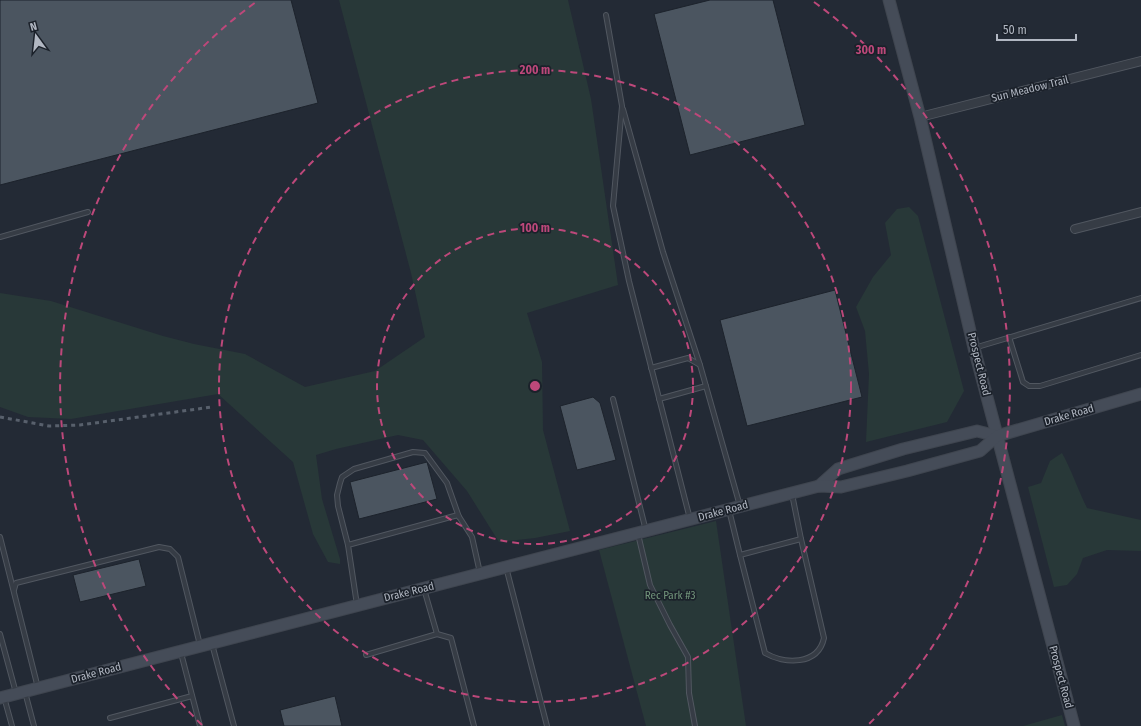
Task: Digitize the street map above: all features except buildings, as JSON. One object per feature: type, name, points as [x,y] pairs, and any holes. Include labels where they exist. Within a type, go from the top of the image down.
[{"type":"street","name":"Prospect Road","points":[[889,0],[920,117],[974,348],[1074,726]]},
{"type":"street","name":"Sun Meadow Trail","points":[[920,117],[1141,61]]},
{"type":"street","points":[[1074,229],[1141,212]]},
{"type":"street","name":"Drake Road","points":[[2,698],[819,486],[841,487],[907,471],[980,451],[997,436],[1141,394]]},
{"type":"street","name":"Drake Road","points":[[819,486],[838,469],[903,449],[977,431],[997,436]]},
{"type":"lane","points":[[606,15],[622,106],[663,252],[700,366],[740,506]]},
{"type":"lane","points":[[622,106],[613,206],[629,281],[658,399],[690,519]]},
{"type":"lane","points":[[0,237],[88,212]]},
{"type":"lane","points":[[974,348],[1141,298]]},
{"type":"lane","points":[[1009,337],[1024,382],[1029,386],[1040,386],[1141,355]]},
{"type":"lane","points":[[651,368],[688,358],[700,366]]},
{"type":"lane","points":[[658,399],[706,386]]},
{"type":"lane","points":[[613,399],[642,532],[650,585],[670,626],[688,657],[689,693],[695,726]]},
{"type":"lane","points":[[357,606],[348,545],[338,506],[337,495],[342,477],[354,469],[413,452],[425,453],[435,464],[447,483],[459,517],[472,537],[480,574]]},
{"type":"lane","points":[[728,510],[765,653],[774,658],[791,661],[807,658],[818,653],[823,645],[824,638],[792,493]]},
{"type":"lane","points":[[348,545],[458,515],[459,517]]},
{"type":"lane","points":[[0,537],[38,688]]},
{"type":"lane","points":[[740,555],[801,539]]},
{"type":"lane","points":[[14,590],[16,583],[159,547],[170,550],[178,557],[201,646]]},
{"type":"lane","points":[[506,567],[547,726]]},
{"type":"lane","points":[[424,588],[437,634]]},
{"type":"lane","points":[[0,634],[2,645],[34,726]]},
{"type":"lane","points":[[366,655],[437,634],[451,638],[474,726]]},
{"type":"lane","points":[[212,643],[234,726]]},
{"type":"lane","points":[[180,651],[200,726]]},
{"type":"lane","points":[[110,718],[192,696]]},
{"type":"lane","points":[[2,698],[12,726]]},
{"type":"green space","points":[[339,0],[568,0],[591,99],[618,285],[527,313],[542,362],[543,430],[570,531],[535,538],[499,542],[467,491],[423,440],[398,435],[316,455],[322,499],[340,559],[340,564],[328,562],[313,534],[293,462],[218,394],[71,419],[28,417],[0,407],[0,293],[51,301],[163,336],[245,354],[305,387],[375,371],[425,337],[411,273]]},
{"type":"green space","points":[[909,207],[918,216],[964,391],[947,422],[866,442],[869,374],[865,331],[856,307],[873,277],[891,255],[885,223],[897,209]]},
{"type":"green space","points":[[1062,453],[1087,508],[1141,520],[1141,551],[1107,550],[1083,558],[1077,574],[1067,585],[1054,587],[1028,487],[1041,483],[1050,461]]},
{"type":"green space","name":"Rec Park #3","points":[[716,521],[746,726],[646,726],[599,550]]},
{"type":"green space","points":[[1062,715],[1065,726],[1023,726]]},
{"type":"railway","points":[[0,417],[49,426],[80,425],[212,407]]}]
